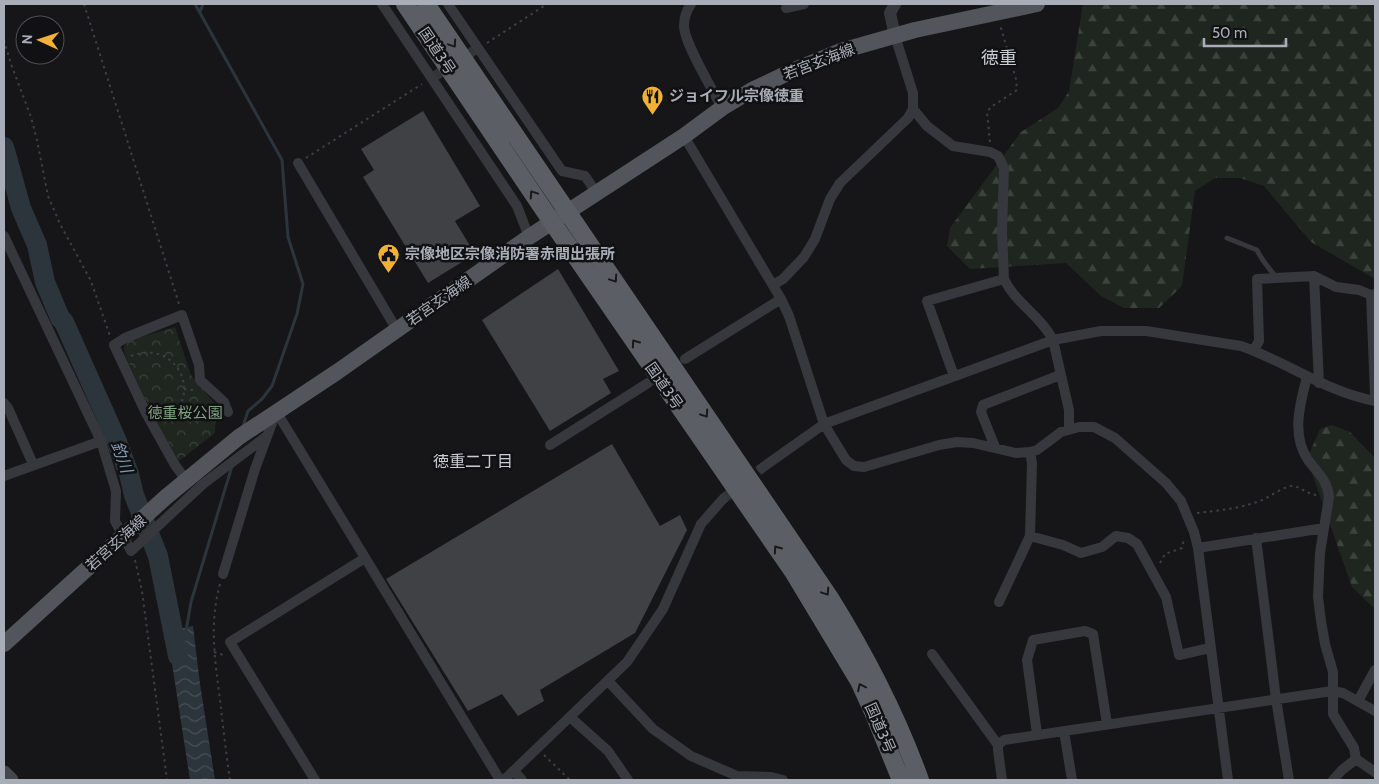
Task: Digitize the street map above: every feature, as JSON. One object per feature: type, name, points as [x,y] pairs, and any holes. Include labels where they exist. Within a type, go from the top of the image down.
[{"type":"highway","name":"国道3号","points":[[405,4],[817,610],[858,681],[874,714],[901,780]]},
{"type":"highway","name":"国道3号","points":[[426,4],[568,211],[849,630],[884,694],[909,749],[920,780]]},
{"type":"main road","name":"若宮玄海線","points":[[4,644],[171,504],[186,480],[271,414],[397,330],[529,237],[684,136],[722,108],[752,90],[792,70],[842,51],[895,36],[1037,4]]},
{"type":"main road","points":[[4,773],[12,780]]},
{"type":"street","points":[[382,4],[517,206],[529,237]]},
{"type":"street","points":[[448,4],[562,171],[585,176],[596,192]]},
{"type":"street","points":[[690,4],[685,11],[684,28],[691,49],[722,108]]},
{"type":"street","points":[[786,8],[804,4]]},
{"type":"street","points":[[774,285],[783,279],[804,257],[815,239],[830,199],[840,183],[908,118],[913,108],[913,93],[895,36],[890,7]]},
{"type":"street","points":[[913,108],[927,126],[953,146],[990,152],[998,156],[1004,168],[1002,232],[1004,279],[1009,290],[1048,330],[1053,340],[1069,410],[1069,430]]},
{"type":"street","points":[[684,136],[774,285],[789,316],[824,424],[846,460],[854,466],[864,467],[939,445],[957,442],[995,447],[1016,453],[1030,452],[1037,450],[1061,432],[1079,427],[1094,428],[1116,438],[1166,483],[1181,501],[1188,514],[1198,548],[1228,780],[1224,780]]},
{"type":"street","points":[[298,163],[397,330]]},
{"type":"street","points":[[4,236],[101,440],[116,491],[115,521],[128,540]]},
{"type":"street","points":[[1314,276],[1318,383]]},
{"type":"street","points":[[1254,350],[1259,341],[1257,278],[1314,276],[1336,287],[1359,290],[1373,295],[1375,395]]},
{"type":"street","points":[[954,376],[926,301],[1004,279]]},
{"type":"street","points":[[685,359],[781,299]]},
{"type":"street","points":[[186,480],[154,429],[114,345],[124,338],[182,315],[199,365],[200,380],[224,402],[228,412]]},
{"type":"street","points":[[762,468],[824,424],[1053,340],[1101,331],[1146,331],[1241,346],[1254,350],[1318,383],[1360,398],[1375,401]]},
{"type":"street","points":[[995,447],[981,412],[983,405],[1060,376]]},
{"type":"street","points":[[1307,377],[1300,400],[1298,432],[1307,458],[1328,488],[1329,497],[1320,553],[1318,597],[1325,644],[1333,672],[1333,714],[1354,748],[1356,759],[1375,772]]},
{"type":"street","points":[[550,445],[648,383]]},
{"type":"street","points":[[4,403],[33,464]]},
{"type":"street","points":[[223,574],[267,436],[271,414]]},
{"type":"street","points":[[271,414],[365,558],[500,780]]},
{"type":"street","points":[[171,504],[209,480],[267,436]]},
{"type":"street","points":[[4,476],[101,440]]},
{"type":"street","points":[[999,602],[1030,536],[1032,463],[1030,452]]},
{"type":"street","points":[[504,780],[627,662],[663,609],[701,524],[723,499]]},
{"type":"street","points":[[1198,548],[1324,528]]},
{"type":"street","points":[[1030,536],[1063,545],[1081,553],[1102,547],[1116,536],[1128,538],[1137,544],[1166,597],[1179,655],[1210,648]]},
{"type":"street","points":[[1256,538],[1276,699],[1289,780]]},
{"type":"street","points":[[315,780],[230,642],[365,558]]},
{"type":"street","points":[[1037,734],[1027,660],[1033,640],[1086,632],[1093,634],[1107,724]]},
{"type":"street","points":[[932,654],[998,745],[1002,780]]},
{"type":"street","points":[[1358,701],[1375,670]]},
{"type":"street","points":[[608,681],[654,729],[691,756],[744,778],[772,776],[784,780]]},
{"type":"street","points":[[998,745],[1004,740],[1037,734],[1332,691],[1343,693],[1375,711]]},
{"type":"street","points":[[570,717],[608,751],[628,780]]},
{"type":"street","points":[[1064,731],[1072,780]]},
{"type":"street","points":[[1334,780],[1342,770],[1356,759]]},
{"type":"street","points":[[514,771],[522,780]]},
{"type":"lane","points":[[1227,238],[1257,250],[1263,262],[1276,278]]},
{"type":"path","points":[[84,4],[182,315]]},
{"type":"path","points":[[478,48],[547,4]]},
{"type":"path","points":[[990,152],[987,112],[991,107],[1017,90],[1016,79],[996,13]]},
{"type":"path","points":[[4,40],[38,140],[48,196],[60,224],[91,281],[114,345]]},
{"type":"path","points":[[298,163],[432,78]]},
{"type":"path","points":[[122,360],[134,355],[158,354],[178,366],[183,378],[183,401],[179,409],[170,418],[154,429]]},
{"type":"path","points":[[1188,514],[1236,509],[1294,486],[1309,495],[1329,497]]},
{"type":"path","points":[[1155,577],[1165,554],[1182,548],[1184,539],[1194,532]]},
{"type":"path","points":[[128,540],[142,591],[167,780]]},
{"type":"path","points":[[223,574],[216,600],[213,625],[215,658],[230,780]]},
{"type":"path","points":[[537,748],[570,780]]},
{"type":"green space","points":[[1083,4],[1375,4],[1375,279],[1311,242],[1264,186],[1240,178],[1215,178],[1195,191],[1182,286],[1159,308],[1124,308],[1101,296],[1066,263],[970,269],[947,246],[950,228],[1021,132],[1058,108],[1069,91]]},
{"type":"green space","name":"徳重桜公園","points":[[175,327],[191,375],[216,405],[215,433],[179,461],[153,416],[124,353],[124,347],[128,341]]},
{"type":"green space","points":[[1332,425],[1350,432],[1375,458],[1375,609],[1352,587],[1307,459],[1320,429]]},
{"type":"water","points":[[193,626],[215,780],[190,780],[167,631]]},
{"type":"building","points":[[423,111],[480,206],[455,221],[475,254],[428,283],[363,177],[374,170],[361,149]]},
{"type":"building","points":[[558,269],[619,371],[603,379],[611,393],[550,431],[482,320]]},
{"type":"building","points":[[612,444],[660,526],[680,515],[687,530],[635,633],[540,690],[544,701],[518,716],[502,694],[468,711],[386,579]]},
{"type":"waterway","points":[[195,4],[282,160],[288,237],[303,284],[297,314],[272,386],[262,399],[248,411],[243,426]]},
{"type":"waterway","points":[[200,12],[203,4]]},
{"type":"waterway","name":"釣川","points":[[4,147],[21,208],[37,245],[45,282],[116,439],[129,474],[134,495],[158,556],[178,656]]},
{"type":"waterway","points":[[186,631],[191,602],[232,466]]},
{"type":"tunnel","points":[[432,78],[478,48]]},
{"type":"tunnel","points":[[723,499],[762,468]]},
{"type":"place","name":"ジョイフル宗像徳重","points":[[653,115]]},
{"type":"place","name":"宗像地区宗像消防署赤間出張所","points":[[389,273]]},
{"type":"district","name":"徳重","points":[[999,58]]},
{"type":"district","name":"徳重二丁目","points":[[473,461]]}]
